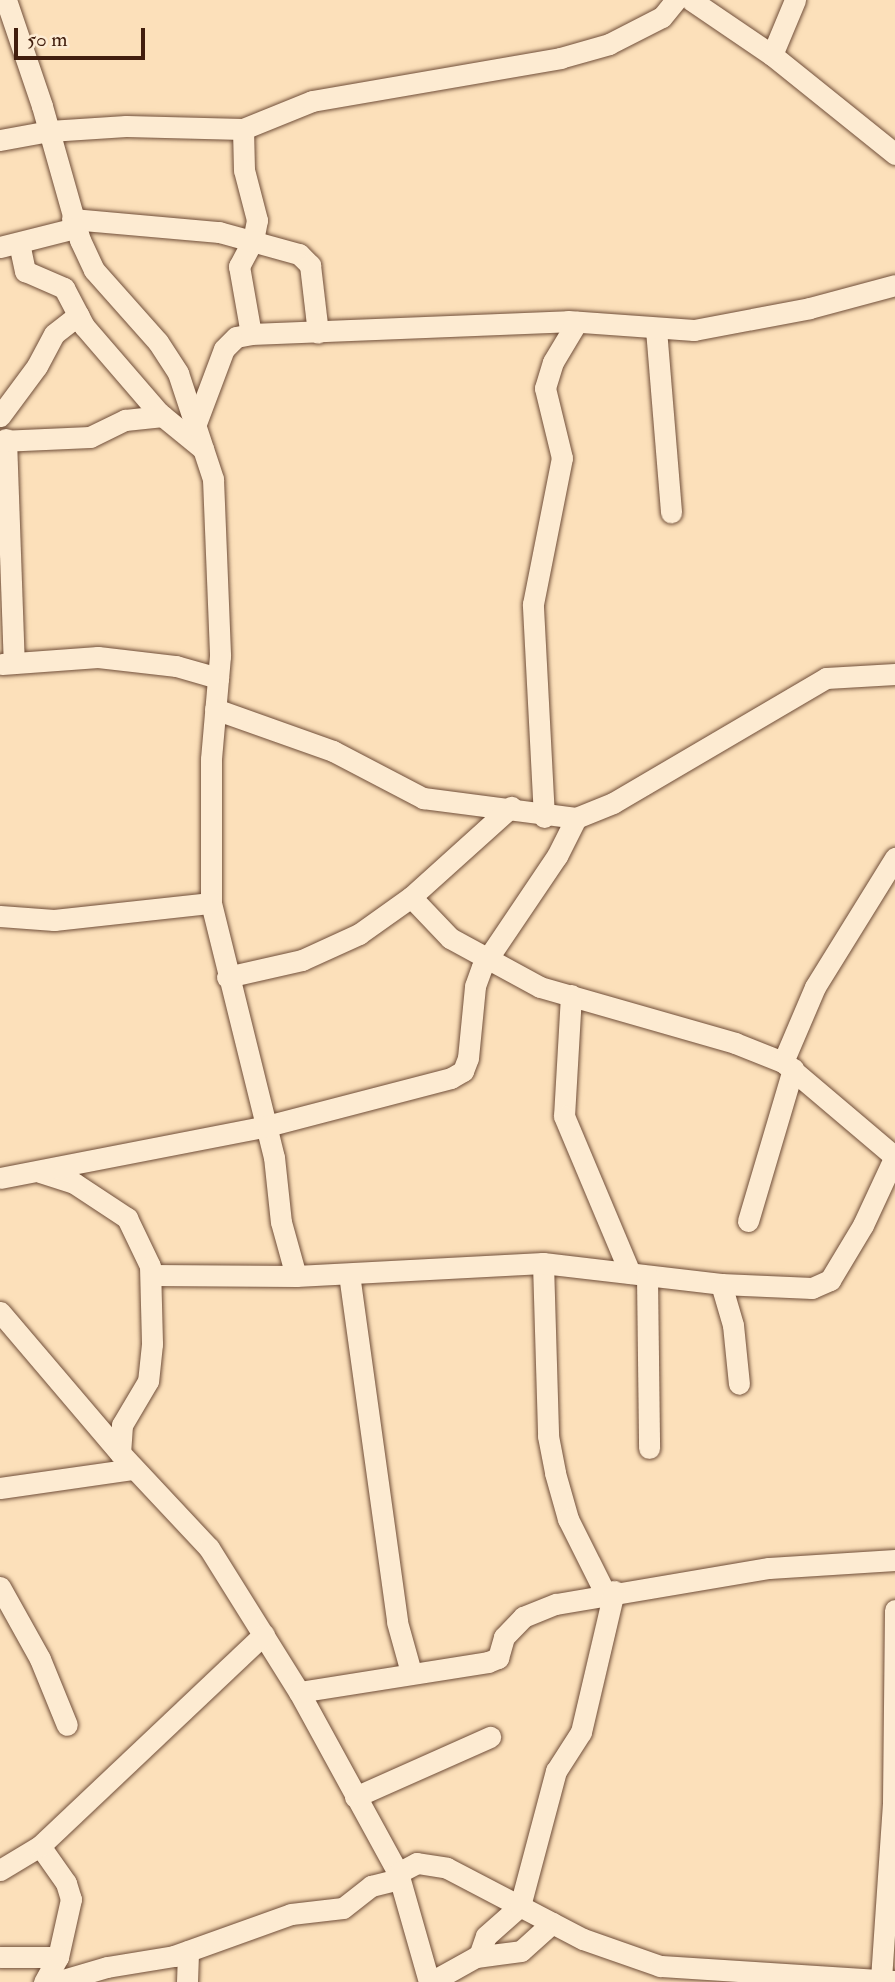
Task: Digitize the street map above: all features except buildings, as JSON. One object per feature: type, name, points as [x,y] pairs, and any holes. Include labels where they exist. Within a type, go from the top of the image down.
[{"type":"street","points":[[6,0],[49,131],[74,224],[94,270],[158,342],[178,373],[203,449],[217,509],[218,678],[211,903],[263,1127],[274,1157],[281,1222],[296,1276]]},
{"type":"street","points":[[0,140],[49,131],[126,126],[243,129],[312,101],[560,58],[609,44],[662,17],[676,0]]},
{"type":"street","points":[[691,0],[772,55],[895,154]]},
{"type":"street","points":[[772,55],[795,0]]},
{"type":"street","points":[[243,129],[244,170],[257,211],[253,240],[239,266],[251,334]]},
{"type":"street","points":[[203,449],[163,416],[78,315],[59,284],[20,266],[9,245],[74,224],[219,232],[253,240],[309,260],[318,333]]},
{"type":"street","points":[[195,426],[224,349],[236,337],[251,334],[577,322],[656,329],[730,324],[895,285]]},
{"type":"street","points":[[0,415],[37,366],[54,334],[78,315]]},
{"type":"street","points":[[544,817],[533,604],[562,458],[545,388],[553,362],[577,322]]},
{"type":"street","points":[[656,329],[671,512]]},
{"type":"street","points":[[163,416],[125,420],[90,437],[3,440],[7,664],[98,657],[176,666],[218,678]]},
{"type":"street","points":[[215,709],[333,751],[424,798],[511,807],[544,817],[576,818],[613,803],[826,678],[895,674]]},
{"type":"street","points":[[227,977],[333,948],[411,897],[511,807]]},
{"type":"street","points":[[0,1178],[263,1127],[451,1078],[463,1070],[468,1058],[475,986],[489,958],[557,856],[576,818]]},
{"type":"street","points":[[748,1221],[788,1065],[816,987],[895,858]]},
{"type":"street","points":[[151,1275],[349,1275],[543,1263],[721,1284],[794,1289],[830,1280],[863,1225],[895,1156],[788,1065],[735,1042],[540,987],[450,938],[411,897]]},
{"type":"street","points":[[0,916],[54,920],[211,903]]},
{"type":"street","points":[[571,995],[564,1116],[639,1275],[649,1448]]},
{"type":"street","points":[[32,1171],[74,1183],[127,1218],[144,1248],[151,1275],[148,1381],[122,1425],[127,1461]]},
{"type":"street","points":[[479,1956],[486,1936],[520,1906],[556,1770],[581,1732],[609,1592],[568,1519],[555,1473],[548,1436],[543,1263]]},
{"type":"street","points":[[349,1275],[397,1622],[411,1672]]},
{"type":"street","points":[[721,1284],[735,1333],[739,1384]]},
{"type":"street","points":[[0,1312],[127,1461],[209,1548],[299,1692],[399,1876],[430,1982],[479,1956],[521,1951],[552,1923]]},
{"type":"street","points":[[0,1488],[127,1461]]},
{"type":"street","points":[[299,1692],[498,1658],[505,1637],[523,1617],[609,1592],[769,1568],[895,1560]]},
{"type":"street","points":[[0,1587],[40,1659],[67,1725]]},
{"type":"street","points":[[56,1982],[188,1951],[291,1914],[343,1908],[371,1886],[399,1876],[417,1863],[431,1863],[552,1923],[660,1966],[754,1975],[888,1980],[895,1610]]},
{"type":"street","points":[[0,1870],[40,1846],[264,1634]]},
{"type":"street","points":[[355,1797],[490,1737]]},
{"type":"street","points":[[40,1846],[66,1883],[71,1899],[58,1957],[44,1982]]},
{"type":"street","points":[[187,1982],[188,1951]]},
{"type":"street","points":[[0,1957],[58,1957]]}]
